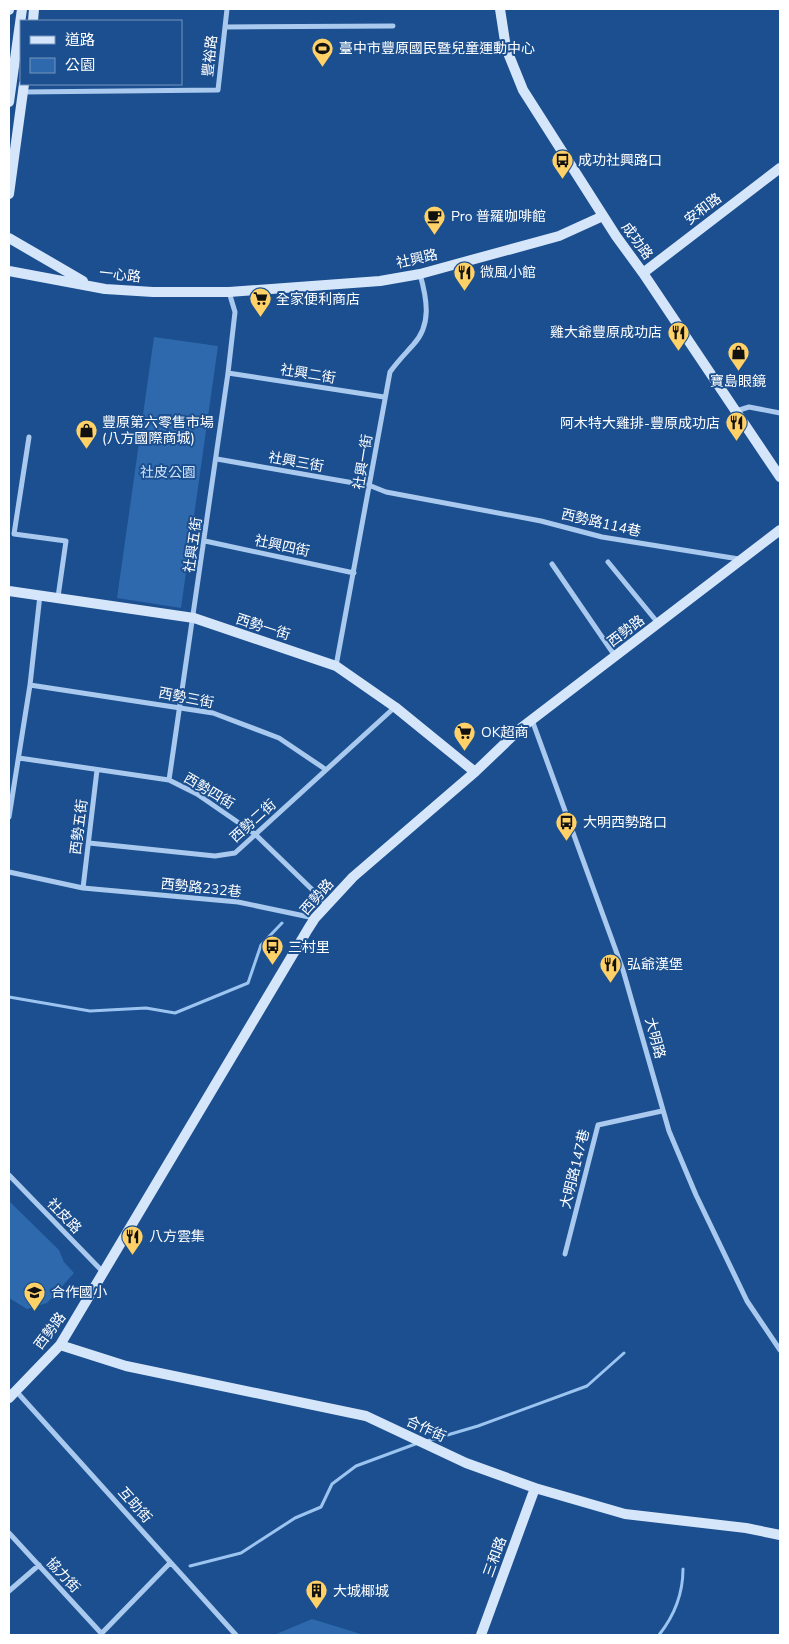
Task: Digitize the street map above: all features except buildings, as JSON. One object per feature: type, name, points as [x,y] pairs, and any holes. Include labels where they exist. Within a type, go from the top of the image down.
[{"type":"street","name":"豐裕路","points":[[23,88],[218,90],[227,9]]},
{"type":"street","name":"成功路","points":[[500,9],[506,48],[523,90],[603,216],[780,477]]},
{"type":"street","points":[[9,102],[20,23]]},
{"type":"street","points":[[225,27],[393,26]]},
{"type":"street","points":[[9,194],[23,88]]},
{"type":"street","name":"安和路","points":[[643,273],[780,168]]},
{"type":"street","name":"社興路","points":[[229,292],[380,281],[420,274],[558,236],[603,216]]},
{"type":"street","points":[[9,238],[90,286]]},
{"type":"street","name":"一心路","points":[[9,271],[90,286],[153,292],[229,292]]},
{"type":"street","name":"社興一街","points":[[336,666],[371,486],[384,397],[390,372],[400,357],[415,344],[427,318],[426,295],[420,274]]},
{"type":"street","name":"社興五街","points":[[169,780],[206,540],[236,312],[229,292]]},
{"type":"street","name":"社興二街","points":[[228,373],[384,397]]},
{"type":"street","points":[[736,411],[749,407],[780,413]]},
{"type":"street","points":[[29,437],[14,534],[66,541],[58,597]]},
{"type":"street","name":"社興三街","points":[[217,459],[371,486],[386,492],[455,504]]},
{"type":"street","name":"西勢路114巷","points":[[455,504],[542,521],[602,537],[742,559]]},
{"type":"street","name":"西勢路","points":[[12,1394],[60,1345],[315,918],[327,904],[353,877],[532,720],[780,530]]},
{"type":"street","name":"社興四街","points":[[206,540],[354,573]]},
{"type":"street","points":[[608,562],[658,624]]},
{"type":"street","points":[[552,564],[615,656]]},
{"type":"street","name":"西勢一街","points":[[9,591],[194,618],[336,666],[395,707],[474,772]]},
{"type":"street","points":[[9,817],[30,685],[40,595]]},
{"type":"street","name":"西勢三街","points":[[30,685],[181,707],[213,714],[279,738],[325,769]]},
{"type":"street","name":"西勢二街","points":[[89,843],[215,856],[235,853],[395,707]]},
{"type":"street","name":"大明路","points":[[532,720],[623,970],[662,1111],[696,1195],[748,1301],[780,1350]]},
{"type":"street","name":"西勢四街","points":[[19,758],[169,780],[197,794],[255,834],[327,904]]},
{"type":"street","name":"西勢五街","points":[[83,888],[97,770]]},
{"type":"street","name":"西勢路232巷","points":[[9,872],[83,888],[238,902],[315,918]]},
{"type":"street","name":"大明路147巷","points":[[565,1254],[598,1125],[662,1111]]},
{"type":"street","name":"社皮路","points":[[9,1175],[104,1274]]},
{"type":"street","name":"合作街","points":[[60,1345],[126,1366],[366,1416],[466,1463],[535,1488],[625,1514],[746,1528],[780,1535]]},
{"type":"street","name":"互助街","points":[[12,1394],[34,1414],[151,1539],[234,1635]]},
{"type":"street","name":"三和路","points":[[481,1635],[535,1488]]},
{"type":"street","name":"協力街","points":[[9,1532],[100,1634]]},
{"type":"street","points":[[100,1634],[170,1563]]},
{"type":"street","points":[[9,1591],[39,1566]]},
{"type":"green space","name":"社皮公園","points":[[154,337],[218,346],[181,608],[117,598]]},
{"type":"green space","points":[[9,1201],[59,1250],[64,1262],[74,1273],[47,1303],[27,1309],[9,1298]]},
{"type":"green space","points":[[312,1619],[364,1635],[274,1635]]},
{"type":"waterway","points":[[9,997],[90,1011],[146,1008],[175,1013],[248,983],[261,945],[282,923]]},
{"type":"waterway","points":[[427,1441],[478,1426],[587,1386],[624,1353]]},
{"type":"waterway","points":[[190,1566],[241,1553],[295,1518],[321,1507],[332,1484],[356,1466],[418,1443]]},
{"type":"waterway","points":[[659,1635],[677,1605],[683,1579],[683,1569]]},
{"type":"place","name":"臺中市豐原國民暨兒童運動中心","points":[[323,67]]},
{"type":"place","name":"成功社興路口","points":[[562,179]]},
{"type":"place","name":"Pro 普羅咖啡館","points":[[435,235]]},
{"type":"place","name":"微風小館","points":[[464,291]]},
{"type":"place","name":"全家便利商店","points":[[260,318]]},
{"type":"place","name":"雞大爺豐原成功店","points":[[678,351]]},
{"type":"place","name":"寶島眼鏡","points":[[738,372]]},
{"type":"place","name":"阿木特大雞排-豐原成功店","points":[[736,442]]},
{"type":"place","name":"豐原第六零售市場 (八方國際商城)","points":[[86,449]]},
{"type":"place","name":"OK超商","points":[[465,751]]},
{"type":"place","name":"大明西勢路口","points":[[567,841]]},
{"type":"place","name":"三村里","points":[[272,966]]},
{"type":"place","name":"弘爺漢堡","points":[[611,983]]},
{"type":"place","name":"八方雲集","points":[[133,1255]]},
{"type":"place","name":"合作國小","points":[[35,1311]]},
{"type":"place","name":"大城椰城","points":[[317,1610]]}]
